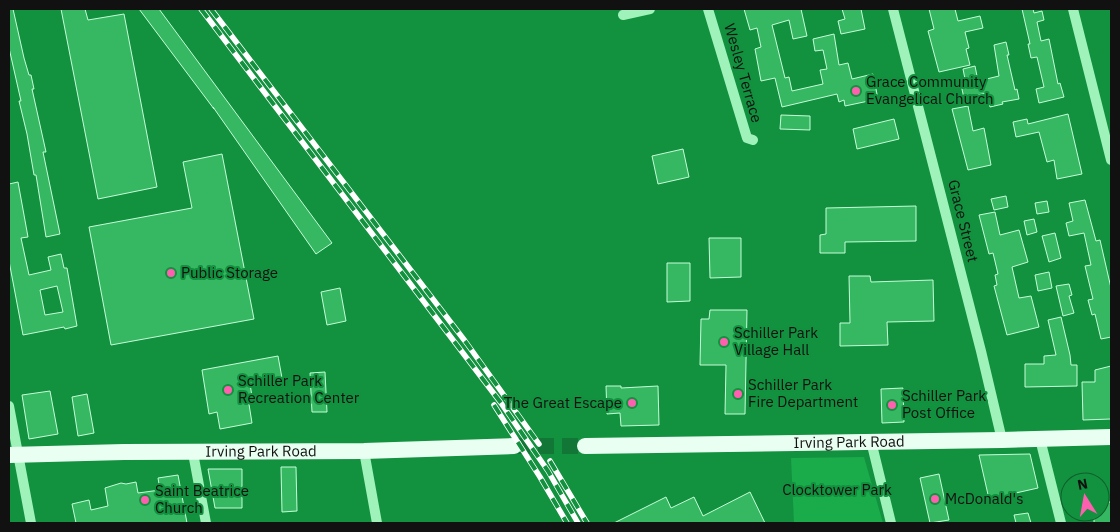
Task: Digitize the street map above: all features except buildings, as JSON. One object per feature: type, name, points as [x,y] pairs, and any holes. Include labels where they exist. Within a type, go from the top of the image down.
[{"type":"main road","name":"Irving Park Road","points":[[585,446],[1111,437]]},
{"type":"main road","name":"Irving Park Road","points":[[13,455],[364,451],[514,446]]},
{"type":"street","points":[[623,15],[650,9]]},
{"type":"street","name":"Wesley Terrace","points":[[708,9],[747,138],[753,140]]},
{"type":"street","name":"Grace Street","points":[[893,9],[1002,440]]},
{"type":"street","points":[[1072,9],[1111,160]]},
{"type":"street","points":[[9,406],[13,455],[31,523]]},
{"type":"street","points":[[1040,439],[1061,523]]},
{"type":"street","points":[[872,442],[891,523]]},
{"type":"street","points":[[364,451],[377,523]]},
{"type":"street","points":[[193,453],[206,523]]},
{"type":"green space","name":"Clocktower Park","points":[[864,457],[883,523],[794,523],[791,458]]},
{"type":"tunnel","points":[[514,446],[585,446]]},
{"type":"railway","points":[[201,9],[501,403],[548,471],[578,523]]},
{"type":"railway","points":[[211,9],[465,341],[539,444]]},
{"type":"railway","points":[[494,405],[567,523]]},
{"type":"railway","points":[[550,461],[587,523]]},
{"type":"place","name":"Grace Community Evangelical Church","points":[[856,91]]},
{"type":"place","name":"Public Storage","points":[[171,273]]},
{"type":"place","name":"Schiller Park Village Hall","points":[[724,342]]},
{"type":"place","name":"Schiller Park Recreation Center","points":[[228,390]]},
{"type":"place","name":"Schiller Park Fire Department","points":[[738,394]]},
{"type":"place","name":"The Great Escape","points":[[632,403]]},
{"type":"place","name":"Schiller Park Post Office","points":[[892,405]]},
{"type":"place","name":"McDonald's","points":[[935,499]]},
{"type":"place","name":"Saint Beatrice Church","points":[[145,500]]}]
